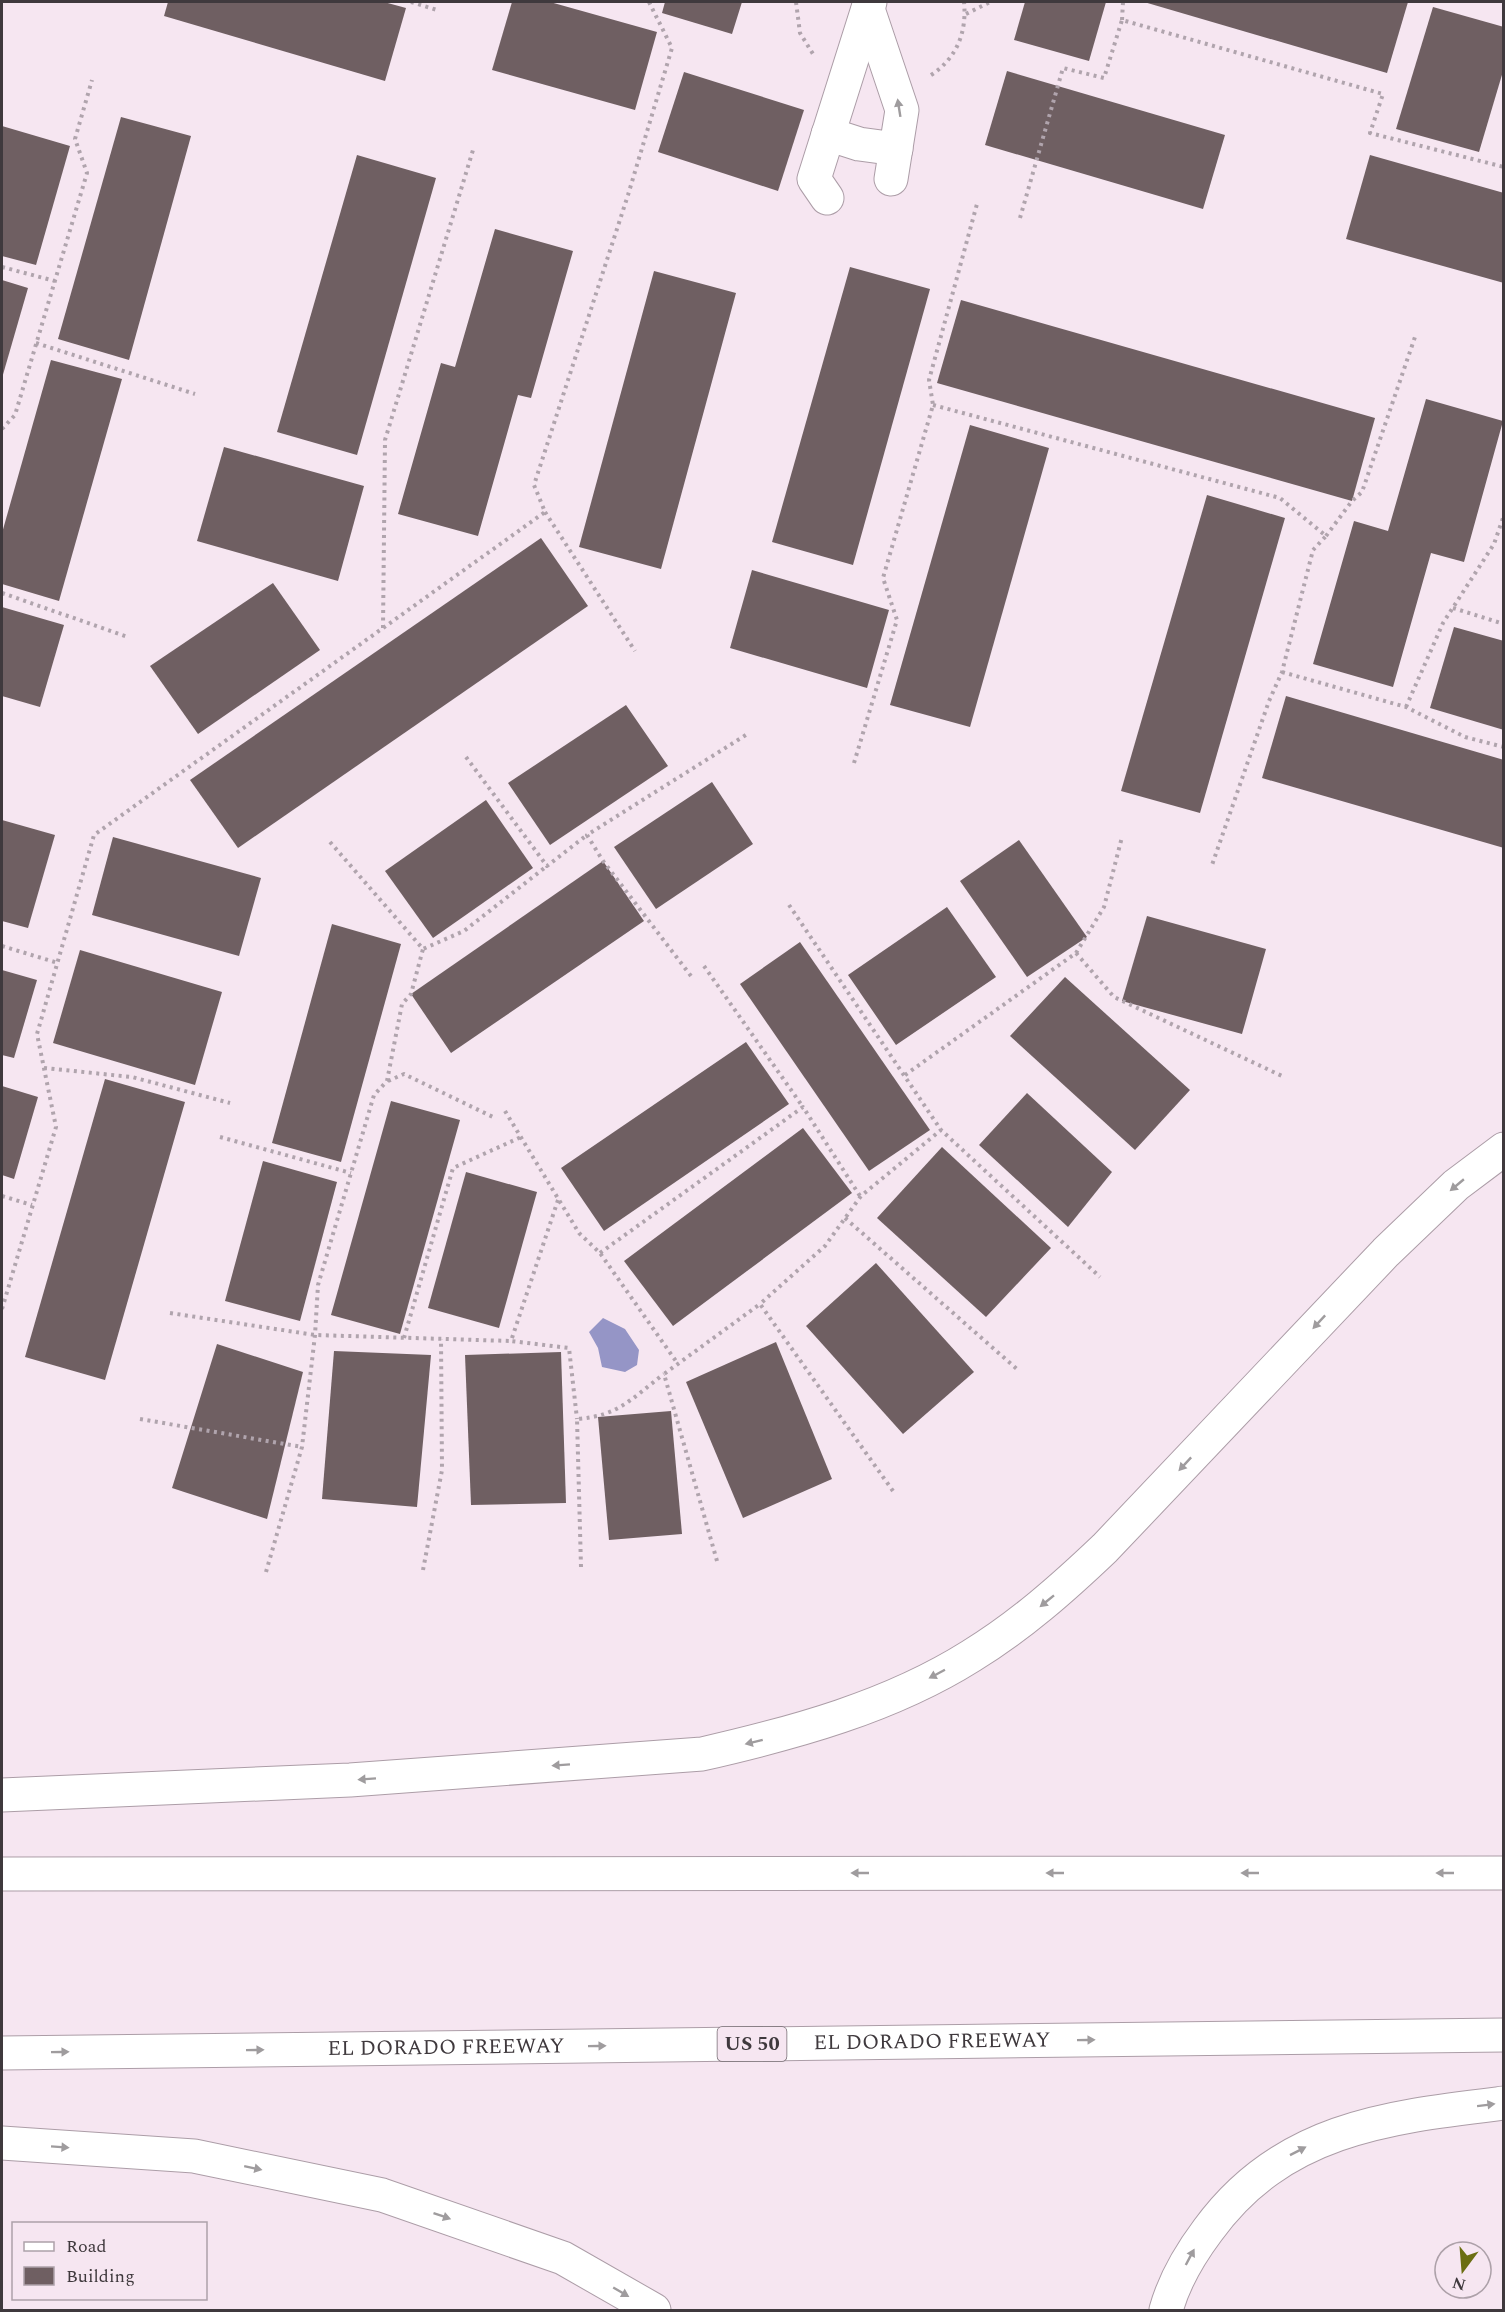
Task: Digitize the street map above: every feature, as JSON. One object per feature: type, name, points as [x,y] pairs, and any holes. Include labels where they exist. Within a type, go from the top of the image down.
[{"type":"main road","points":[[827,198],[814,179],[869,5]]},
{"type":"main road","points":[[828,134],[859,144],[894,164],[902,110],[869,5]]},
{"type":"main road","points":[[2,1796],[350,1780],[702,1754],[759,1741],[866,1707],[970,1656],[1016,1626],[1066,1586],[1106,1548],[1386,1252],[1456,1185],[1503,1149]]},
{"type":"main road","points":[[2,1874],[1503,1873]]},
{"type":"main road","name":"EL DORADO FREEWAY","points":[[2,2053],[1503,2035]]},
{"type":"main road","points":[[1166,2310],[1169,2298],[1191,2253],[1220,2213],[1250,2183],[1288,2156],[1322,2138],[1382,2121],[1503,2103]]},
{"type":"main road","points":[[2,2143],[194,2156],[382,2195],[563,2258],[654,2310]]},
{"type":"path","points":[[411,2],[437,10]]},
{"type":"path","points":[[635,651],[545,512],[534,486],[628,195],[672,48],[649,2]]},
{"type":"path","points":[[966,14],[990,2]]},
{"type":"path","points":[[1020,218],[1063,68],[1104,78],[1122,20],[1123,2]]},
{"type":"path","points":[[1122,20],[1383,94],[1370,133],[1503,167]]},
{"type":"path","points":[[2,429],[15,415],[87,173],[75,139],[92,80]]},
{"type":"path","points":[[383,628],[385,440],[473,150]]},
{"type":"path","points":[[854,763],[897,620],[883,578],[933,405],[929,380],[977,204]]},
{"type":"path","points":[[2,267],[55,281]]},
{"type":"path","points":[[1212,864],[1269,701],[1282,672],[1313,550],[1352,501],[1362,492],[1416,334]]},
{"type":"path","points":[[36,343],[195,394]]},
{"type":"path","points":[[933,405],[1280,498],[1326,536]]},
{"type":"path","points":[[2,1309],[56,1126],[38,1034],[94,835],[545,512]]},
{"type":"path","points":[[1406,707],[1443,623],[1494,544],[1503,515]]},
{"type":"path","points":[[2,593],[128,637]]},
{"type":"path","points":[[1453,608],[1503,624]]},
{"type":"path","points":[[1282,672],[1406,707],[1465,737],[1503,747]]},
{"type":"path","points":[[423,949],[464,931],[587,835],[749,732]]},
{"type":"path","points":[[466,757],[547,866]]},
{"type":"path","points":[[587,835],[603,861],[691,976]]},
{"type":"path","points":[[905,1076],[1076,953],[1104,907],[1122,837]]},
{"type":"path","points":[[330,842],[423,949]]},
{"type":"path","points":[[789,905],[942,1130],[1100,1277]]},
{"type":"path","points":[[2,946],[58,963]]},
{"type":"path","points":[[387,1081],[402,1004],[411,994],[423,949]]},
{"type":"path","points":[[1076,953],[1114,997],[1282,1076]]},
{"type":"path","points":[[704,966],[803,1107],[861,1196]]},
{"type":"path","points":[[44,1068],[132,1077],[230,1103]]},
{"type":"path","points":[[266,1572],[302,1447],[315,1335],[318,1285],[374,1095],[387,1081],[404,1074],[495,1118]]},
{"type":"path","points":[[600,1253],[803,1107]]},
{"type":"path","points":[[506,1111],[579,1233],[600,1253],[678,1364]]},
{"type":"path","points":[[577,1419],[598,1417],[615,1411],[760,1304],[825,1246],[861,1196],[942,1130]]},
{"type":"path","points":[[220,1137],[351,1173]]},
{"type":"path","points":[[404,1338],[453,1168],[521,1137]]},
{"type":"path","points":[[2,1196],[32,1205]]},
{"type":"path","points":[[511,1341],[559,1200]]},
{"type":"path","points":[[845,1218],[1018,1370]]},
{"type":"path","points":[[760,1304],[893,1491]]},
{"type":"path","points":[[170,1313],[315,1335],[511,1341],[569,1348],[577,1419],[581,1567]]},
{"type":"path","points":[[423,1570],[442,1470],[441,1339]]},
{"type":"path","points":[[664,1374],[717,1561]]},
{"type":"path","points":[[140,1419],[302,1447]]},
{"type":"water","points":[[603,1318],[625,1329],[639,1350],[637,1365],[625,1372],[602,1367],[598,1348],[589,1332]]},
{"type":"building","points":[[168,2],[384,2],[406,8],[385,81],[164,16]]},
{"type":"building","points":[[512,2],[550,2],[657,32],[635,110],[492,70]]},
{"type":"building","points":[[665,2],[742,2],[732,34],[662,13]]},
{"type":"building","points":[[1025,2],[1106,2],[1089,61],[1014,40]]},
{"type":"building","points":[[1144,2],[1408,2],[1387,73]]},
{"type":"building","points":[[1433,7],[1504,27],[1504,68],[1479,152],[1396,129]]},
{"type":"building","points":[[1007,71],[1225,135],[1203,209],[985,145]]},
{"type":"building","points":[[684,72],[804,110],[778,191],[658,152]]},
{"type":"building","points":[[121,117],[191,136],[129,360],[58,339]]},
{"type":"building","points":[[2,126],[70,146],[36,265],[2,256]]},
{"type":"building","points":[[357,155],[436,178],[357,455],[277,432]]},
{"type":"building","points":[[1370,155],[1504,193],[1504,283],[1346,239]]},
{"type":"building","points":[[495,229],[573,251],[531,398],[518,395],[478,536],[398,514],[441,363],[455,367]]},
{"type":"building","points":[[850,267],[930,289],[853,565],[772,542]]},
{"type":"building","points":[[654,271],[736,293],[661,569],[579,547]]},
{"type":"building","points":[[2,280],[28,288],[2,378]]},
{"type":"building","points":[[961,300],[1375,418],[1352,501],[937,383]]},
{"type":"building","points":[[51,360],[122,379],[59,601],[2,584],[2,533]]},
{"type":"building","points":[[1426,399],[1503,421],[1464,562],[1431,553],[1393,687],[1313,664],[1354,521],[1388,531]]},
{"type":"building","points":[[970,425],[1049,448],[970,727],[890,705]]},
{"type":"building","points":[[224,447],[364,486],[338,581],[197,541]]},
{"type":"building","points":[[1207,495],[1285,518],[1200,813],[1121,791]]},
{"type":"building","points":[[541,538],[588,606],[238,848],[190,780]]},
{"type":"building","points":[[752,570],[889,610],[867,688],[730,648]]},
{"type":"building","points":[[273,583],[320,650],[198,734],[150,666]]},
{"type":"building","points":[[2,607],[64,625],[40,707],[2,696]]},
{"type":"building","points":[[1454,627],[1504,641],[1504,730],[1430,708]]},
{"type":"building","points":[[1286,696],[1504,760],[1504,848],[1262,778]]},
{"type":"building","points":[[626,705],[668,766],[550,845],[508,783]]},
{"type":"building","points":[[712,782],[753,844],[656,909],[614,847]]},
{"type":"building","points":[[486,800],[533,868],[433,938],[385,871]]},
{"type":"building","points":[[2,820],[55,835],[28,928],[2,921]]},
{"type":"building","points":[[113,837],[261,878],[239,956],[92,915]]},
{"type":"building","points":[[1019,840],[1087,937],[1027,977],[960,881]]},
{"type":"building","points":[[603,861],[644,921],[451,1053],[411,994]]},
{"type":"building","points":[[947,907],[996,977],[896,1045],[848,975]]},
{"type":"building","points":[[1147,916],[1266,949],[1242,1034],[1122,1001]]},
{"type":"building","points":[[332,924],[401,944],[341,1162],[272,1143]]},
{"type":"building","points":[[800,942],[930,1130],[869,1171],[740,984]]},
{"type":"building","points":[[80,950],[222,992],[195,1085],[53,1043]]},
{"type":"building","points":[[2,970],[37,980],[14,1058],[2,1055]]},
{"type":"building","points":[[1065,977],[1190,1090],[1135,1150],[1010,1036]]},
{"type":"building","points":[[746,1042],[789,1104],[604,1231],[561,1168]]},
{"type":"building","points":[[105,1079],[185,1102],[105,1380],[25,1357]]},
{"type":"building","points":[[2,1086],[38,1097],[14,1179],[2,1175]]},
{"type":"building","points":[[1027,1093],[1112,1172],[1068,1227],[979,1145]]},
{"type":"building","points":[[391,1101],[460,1120],[400,1334],[331,1315]]},
{"type":"building","points":[[803,1128],[852,1193],[673,1326],[624,1261]]},
{"type":"building","points":[[942,1147],[1051,1248],[986,1317],[877,1218]]},
{"type":"building","points":[[263,1161],[337,1182],[300,1321],[225,1301]]},
{"type":"building","points":[[466,1172],[537,1192],[499,1328],[428,1308]]},
{"type":"building","points":[[876,1263],[974,1372],[903,1434],[806,1326]]},
{"type":"building","points":[[776,1342],[832,1479],[743,1518],[686,1382]]},
{"type":"building","points":[[217,1344],[303,1372],[267,1519],[172,1488]]},
{"type":"building","points":[[334,1351],[431,1355],[417,1507],[322,1499]]},
{"type":"building","points":[[561,1352],[566,1503],[471,1505],[465,1355]]},
{"type":"building","points":[[671,1411],[682,1534],[609,1540],[598,1417]]}]
